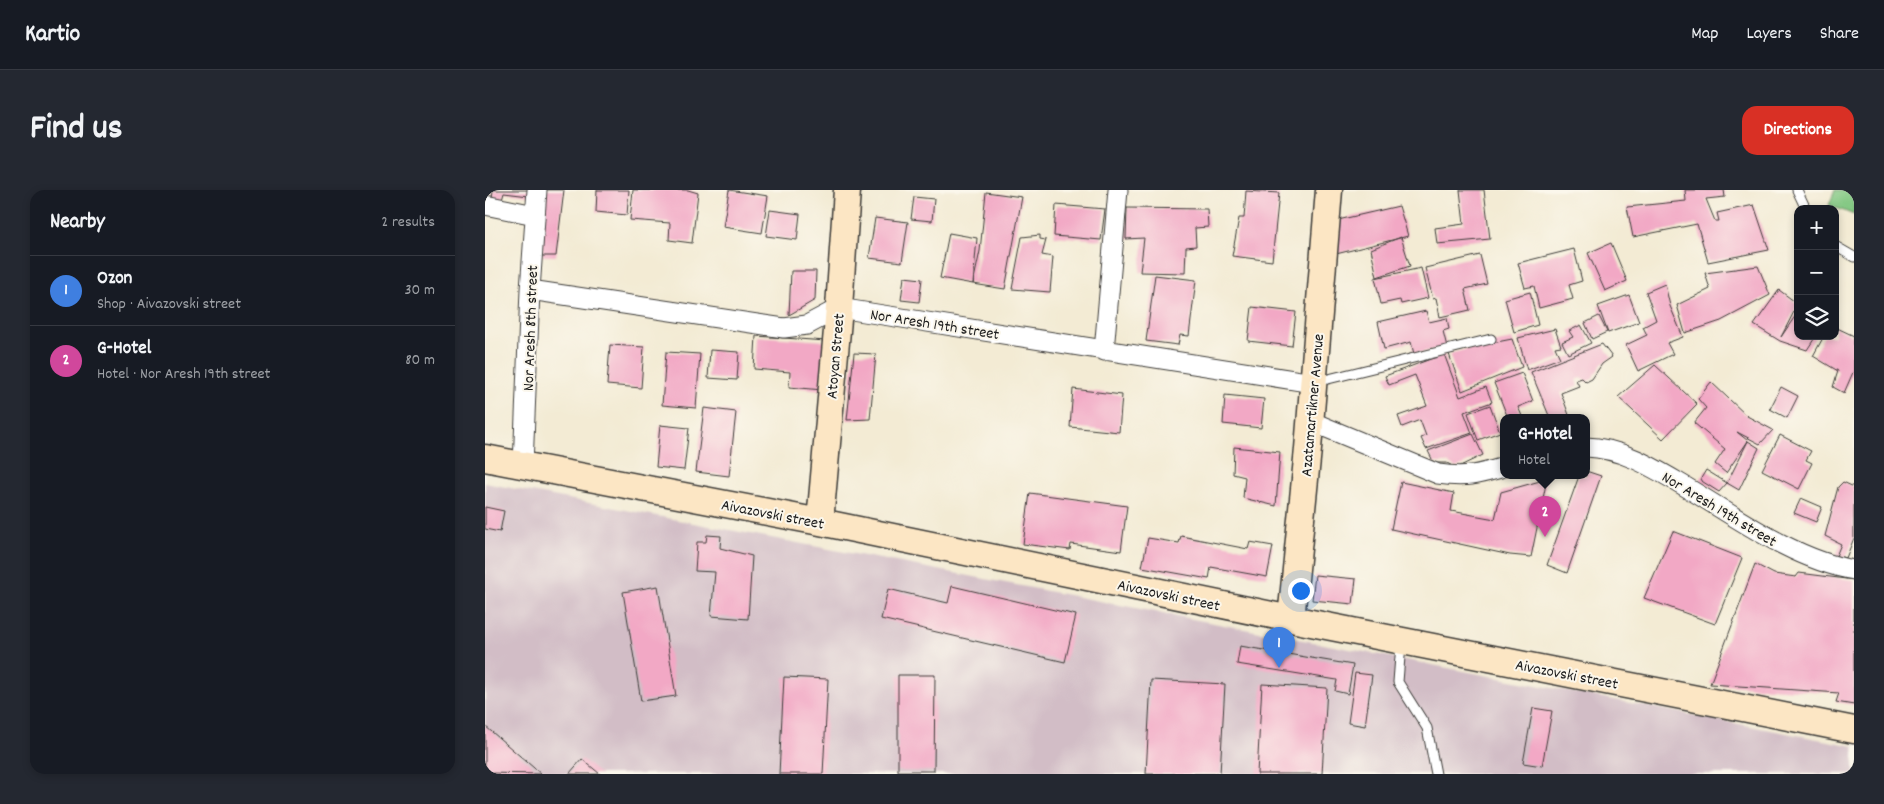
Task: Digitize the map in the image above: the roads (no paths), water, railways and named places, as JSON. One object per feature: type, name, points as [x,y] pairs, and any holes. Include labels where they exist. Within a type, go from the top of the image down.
[{"type":"main road","name":"Atoyan Street","points":[[819,522],[839,308],[847,190]]},
{"type":"main road","name":"Azatamartikner Avenue","points":[[1291,620],[1329,190]]},
{"type":"main road","name":"Aivazovski street","points":[[485,458],[819,522],[1291,620],[1854,730]]},
{"type":"street","name":"Nor Aresh 8th street","points":[[523,466],[530,290],[537,190]]},
{"type":"street","points":[[1104,351],[1118,190]]},
{"type":"street","points":[[485,205],[535,215]]},
{"type":"street","points":[[530,290],[784,328],[807,325],[839,308]]},
{"type":"street","name":"Nor Aresh 19th street","points":[[839,308],[1313,383]]},
{"type":"street","points":[[1310,421],[1438,474],[1457,477],[1472,476],[1500,468]]},
{"type":"street","name":"Nor Aresh 19th street","points":[[1590,446],[1617,451],[1656,469],[1788,548],[1838,568],[1854,570]]},
{"type":"lane","points":[[1797,190],[1804,205]]},
{"type":"lane","points":[[1839,248],[1854,257]]},
{"type":"lane","points":[[1313,383],[1491,339]]},
{"type":"lane","points":[[1401,641],[1398,682],[1427,728],[1436,774]]},
{"type":"place","name":"G-Hotel","points":[[1545,537]]},
{"type":"place","name":"Ozon","points":[[1279,668]]}]
